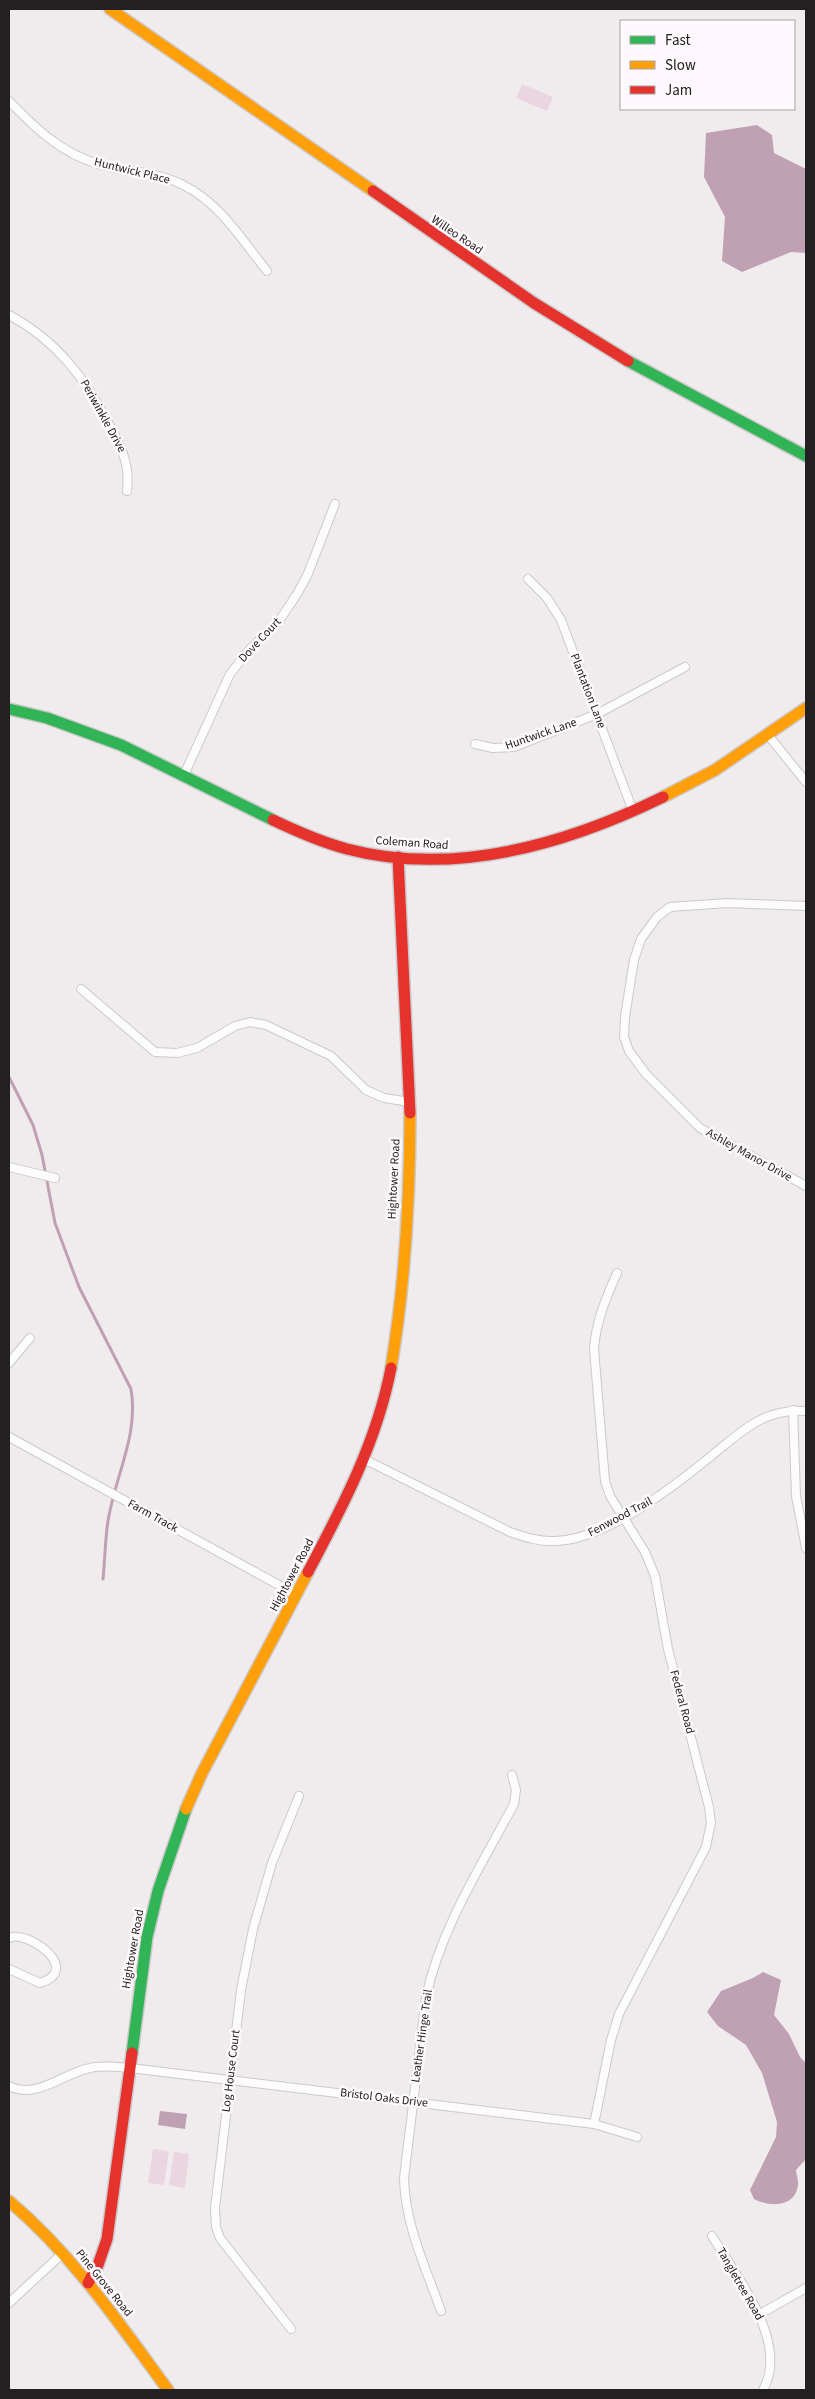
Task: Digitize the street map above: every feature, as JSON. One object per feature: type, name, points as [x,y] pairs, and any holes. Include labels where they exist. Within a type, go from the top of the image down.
[{"type":"street","name":"Willeo Road","points":[[110,9],[534,303],[627,360],[806,456]]},
{"type":"street","name":"Huntwick Place","points":[[9,101],[37,130],[67,151],[99,164],[165,178],[199,194],[223,215],[268,271]]},
{"type":"street","name":"Periwinkle Drive","points":[[9,314],[40,334],[60,351],[90,389],[126,458],[129,474],[126,491]]},
{"type":"street","name":"Dove Court","points":[[184,775],[230,674],[250,649],[279,620],[297,594],[307,576],[335,504]]},
{"type":"street","name":"Plantation Lane","points":[[528,579],[546,598],[561,620],[633,811]]},
{"type":"street","name":"Huntwick Lane","points":[[475,744],[493,748],[514,747],[597,714],[685,667]]},
{"type":"street","name":"Coleman Road","points":[[9,709],[68,723],[184,775],[301,833],[348,848],[398,858],[454,860],[510,853],[559,840],[633,811],[682,788],[728,762],[806,708]]},
{"type":"street","points":[[768,735],[806,782]]},
{"type":"street","name":"Hightower Road","points":[[88,2283],[98,2265],[107,2239],[147,1937],[172,1844],[202,1774],[344,1504],[364,1459],[382,1405],[394,1349],[409,1180],[410,1102],[398,858]]},
{"type":"street","name":"Ashley Manor Drive","points":[[806,906],[727,903],[670,907],[657,917],[641,939],[634,960],[624,1017],[624,1036],[629,1051],[646,1074],[700,1128],[806,1186]]},
{"type":"street","points":[[81,989],[155,1052],[177,1053],[197,1048],[235,1026],[250,1022],[266,1025],[331,1056],[366,1090],[384,1098],[410,1102]]},
{"type":"street","points":[[9,1167],[55,1178]]},
{"type":"street","name":"Federal Road","points":[[594,2124],[611,2040],[619,2014],[706,1846],[711,1823],[709,1807],[668,1649],[655,1576],[645,1552],[610,1496],[605,1481],[594,1349],[599,1316],[617,1272]]},
{"type":"street","points":[[9,1363],[30,1338]]},
{"type":"street","points":[[793,1410],[796,1496],[806,1548]]},
{"type":"street","name":"Fenwood Trail","points":[[364,1459],[510,1532],[532,1539],[554,1541],[577,1539],[596,1532],[679,1483],[751,1424],[771,1414],[793,1410],[806,1411]]},
{"type":"street","name":"Farm Track","points":[[9,1437],[296,1595]]},
{"type":"street","name":"Leather Hinge Trail","points":[[441,2311],[409,2222],[404,2202],[404,2178],[426,1997],[432,1969],[445,1936],[514,1804],[516,1790],[512,1776]]},
{"type":"street","name":"Log House Court","points":[[291,2329],[226,2246],[216,2227],[215,2208],[241,1990],[253,1929],[272,1863],[299,1796]]},
{"type":"street","points":[[9,1938],[19,1936],[50,1953],[55,1959],[56,1967],[54,1975],[48,1981],[40,1983],[9,1970]]},
{"type":"street","name":"Bristol Oaks Drive","points":[[9,2086],[20,2090],[30,2090],[41,2088],[90,2068],[130,2068],[594,2124],[638,2137]]},
{"type":"street","name":"Pine Grove Road","points":[[9,2201],[42,2230],[88,2283],[168,2390]]},
{"type":"street","name":"Tangletree Road","points":[[712,2236],[760,2314],[767,2338],[770,2360],[767,2384],[763,2390]]},
{"type":"street","points":[[9,2304],[62,2253]]},
{"type":"street","points":[[760,2314],[806,2288]]},
{"type":"shaded area","points":[[522,84],[553,97],[547,111],[516,98]]},
{"type":"shaded area","points":[[757,125],[772,135],[774,153],[806,169],[806,253],[791,252],[742,272],[722,261],[725,217],[704,177],[706,133]]},
{"type":"shaded area","points":[[763,1972],[781,1980],[774,2015],[789,2034],[800,2057],[806,2063],[806,2159],[796,2170],[798,2185],[796,2193],[787,2202],[780,2204],[760,2202],[754,2199],[750,2190],[776,2137],[777,2122],[762,2073],[746,2045],[718,2026],[707,2012],[721,1991]]},
{"type":"shaded area","points":[[160,2111],[187,2114],[185,2129],[158,2125]]},
{"type":"shaded area","points":[[153,2149],[169,2151],[164,2185],[148,2183]]},
{"type":"shaded area","points":[[174,2152],[189,2154],[185,2188],[169,2185]]},
{"type":"waterway","points":[[9,1077],[33,1125],[42,1155],[55,1223],[79,1287],[131,1389],[132,1423],[111,1504],[106,1535],[103,1579]]},
{"type":"traffic: fast","points":[[628,361],[806,456]]},
{"type":"traffic: fast","points":[[9,709],[47,718],[121,745],[273,820]]},
{"type":"traffic: fast","points":[[132,2053],[147,1937],[158,1891],[186,1809]]},
{"type":"traffic: slow","points":[[110,9],[373,191]]},
{"type":"traffic: slow","points":[[663,797],[715,770],[806,708]]},
{"type":"traffic: slow","points":[[391,1368],[400,1305],[406,1240],[410,1113]]},
{"type":"traffic: slow","points":[[186,1809],[202,1773],[308,1572]]},
{"type":"traffic: slow","points":[[9,2201],[75,2267],[168,2390]]},
{"type":"traffic: jam","points":[[373,191],[534,303],[628,361]]},
{"type":"traffic: jam","points":[[273,820],[337,846],[387,857],[428,859],[469,857],[509,851],[588,829],[663,797]]},
{"type":"traffic: jam","points":[[398,857],[410,1113]]},
{"type":"traffic: jam","points":[[308,1572],[334,1523],[368,1447],[385,1395],[391,1368]]},
{"type":"traffic: jam","points":[[88,2283],[98,2265],[107,2239],[132,2053]]}]
